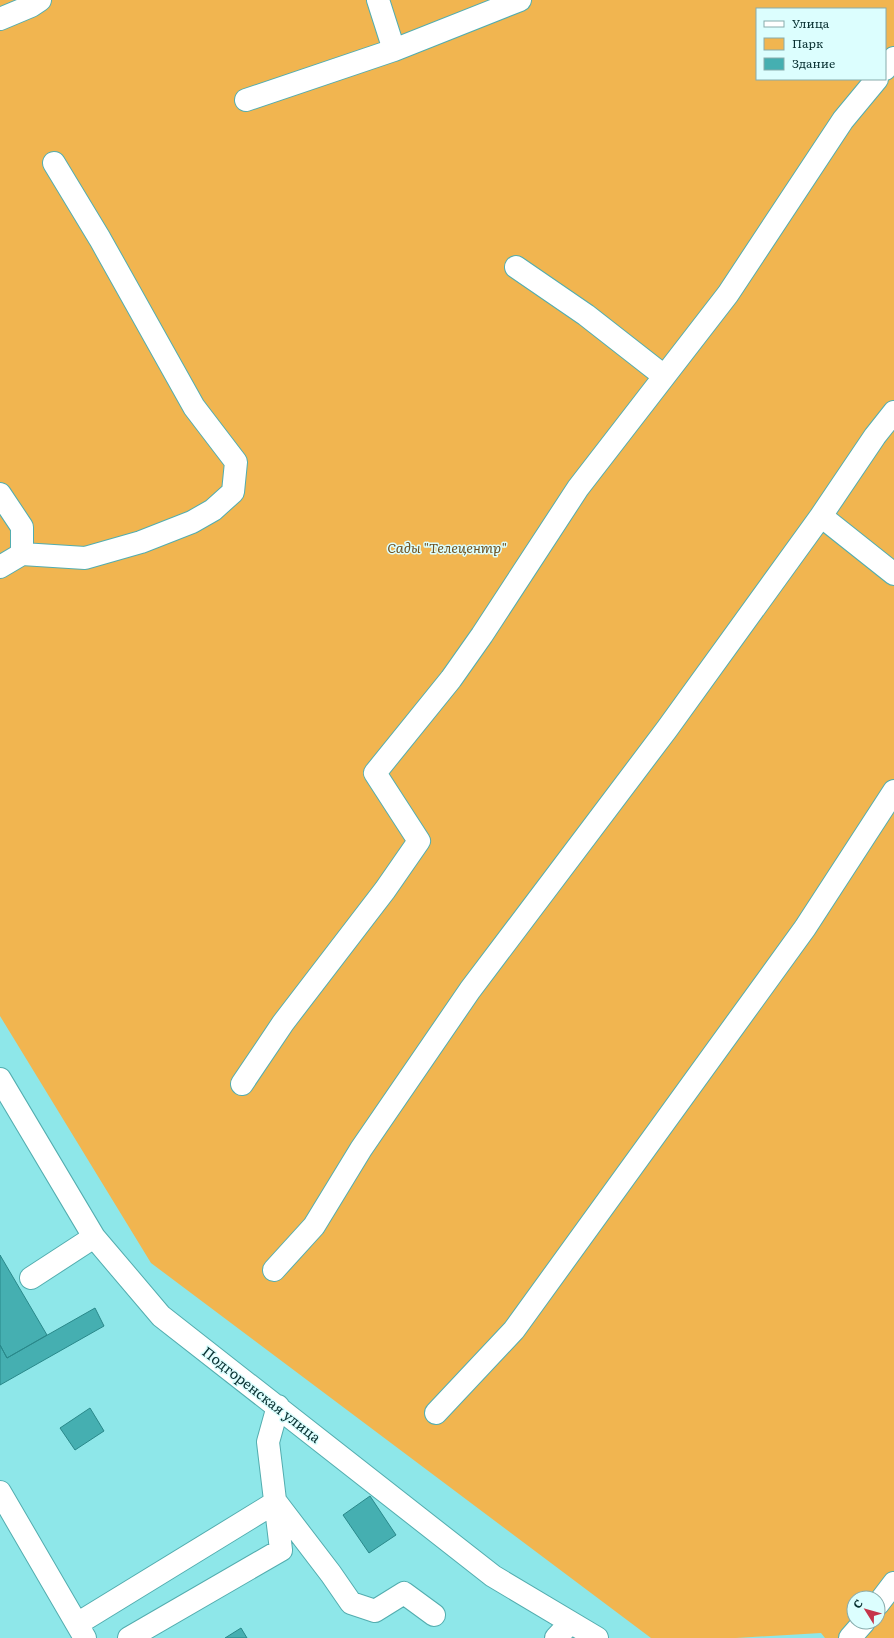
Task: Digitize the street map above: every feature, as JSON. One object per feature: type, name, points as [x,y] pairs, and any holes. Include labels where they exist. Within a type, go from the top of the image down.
[{"type":"street","points":[[0,19],[31,6],[40,0]]},
{"type":"street","points":[[378,0],[394,50]]},
{"type":"street","points":[[246,100],[394,50],[520,0]]},
{"type":"street","points":[[886,68],[894,58]]},
{"type":"street","points":[[242,1084],[283,1023],[386,890],[419,841],[375,773],[451,679],[482,635],[578,488],[728,294],[843,120],[876,80]]},
{"type":"street","points":[[0,567],[22,554],[85,558],[141,542],[192,522],[213,510],[233,492],[236,462],[194,407],[100,239],[54,163]]},
{"type":"street","points":[[516,267],[586,315],[664,376]]},
{"type":"street","points":[[274,1270],[314,1226],[361,1149],[470,990],[667,729],[821,516],[875,436],[894,412]]},
{"type":"street","points":[[0,494],[22,526],[22,554]]},
{"type":"street","points":[[821,516],[894,574]]},
{"type":"street","points":[[436,1413],[514,1330],[805,928],[894,791]]},
{"type":"street","name":"Подгоренская улица","points":[[0,1079],[94,1237],[160,1316],[278,1406],[563,1630],[597,1638]]},
{"type":"street","points":[[31,1278],[94,1237]]},
{"type":"street","points":[[129,1638],[282,1550],[268,1442],[278,1406]]},
{"type":"street","points":[[0,1492],[81,1631],[276,1502]]},
{"type":"street","points":[[276,1502],[331,1574],[351,1603],[375,1611],[404,1593],[434,1615]]},
{"type":"street","points":[[886,1594],[894,1583]]},
{"type":"street","points":[[850,1638],[857,1630]]},
{"type":"green space","name":"Сады \"Телецентр\"","points":[[0,0],[894,0],[894,1638],[825,1638],[821,1633],[736,1638],[651,1638],[151,1263],[0,1016]]},
{"type":"building","points":[[0,1255],[47,1335],[7,1358],[0,1345]]},
{"type":"building","points":[[95,1308],[104,1326],[0,1385],[0,1345],[7,1358]]},
{"type":"building","points":[[90,1408],[104,1431],[75,1450],[60,1428]]},
{"type":"building","points":[[370,1496],[396,1535],[369,1553],[343,1515]]},
{"type":"building","points":[[241,1628],[247,1638],[225,1638]]}]
